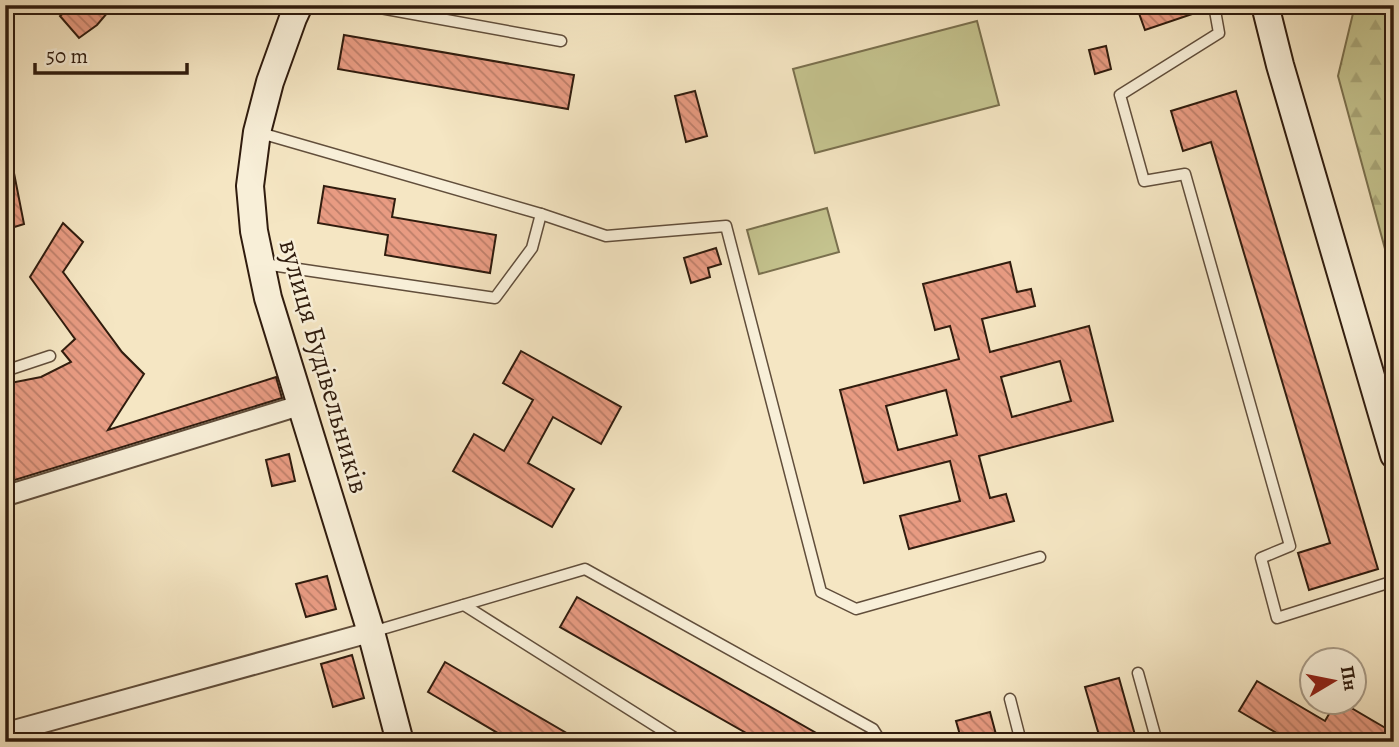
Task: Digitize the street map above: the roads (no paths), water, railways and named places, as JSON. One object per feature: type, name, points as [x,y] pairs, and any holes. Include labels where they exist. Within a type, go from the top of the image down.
[{"type":"street","name":"вулиця Будівельників","points":[[299,5],[270,82],[257,132],[250,186],[254,231],[268,298],[371,632],[400,742]]},
{"type":"street","points":[[1265,5],[1280,65],[1394,455]]},
{"type":"street","points":[[5,496],[301,405]]},
{"type":"street","points":[[5,733],[371,632]]},
{"type":"lane","points":[[364,5],[561,41]]},
{"type":"lane","points":[[1214,5],[1219,33],[1120,95],[1144,181],[1185,174],[1290,546],[1261,558],[1278,618],[1394,581]]},
{"type":"lane","points":[[257,132],[541,214],[606,236],[726,226],[821,592],[856,610],[1040,557]]},
{"type":"lane","points":[[261,264],[495,298],[532,248],[541,214]]},
{"type":"lane","points":[[5,371],[50,356]]},
{"type":"lane","points":[[371,632],[585,569],[873,729],[881,742]]},
{"type":"lane","points":[[464,604],[681,742]]},
{"type":"lane","points":[[1138,673],[1157,742]]},
{"type":"lane","points":[[1010,699],[1021,742]]}]
